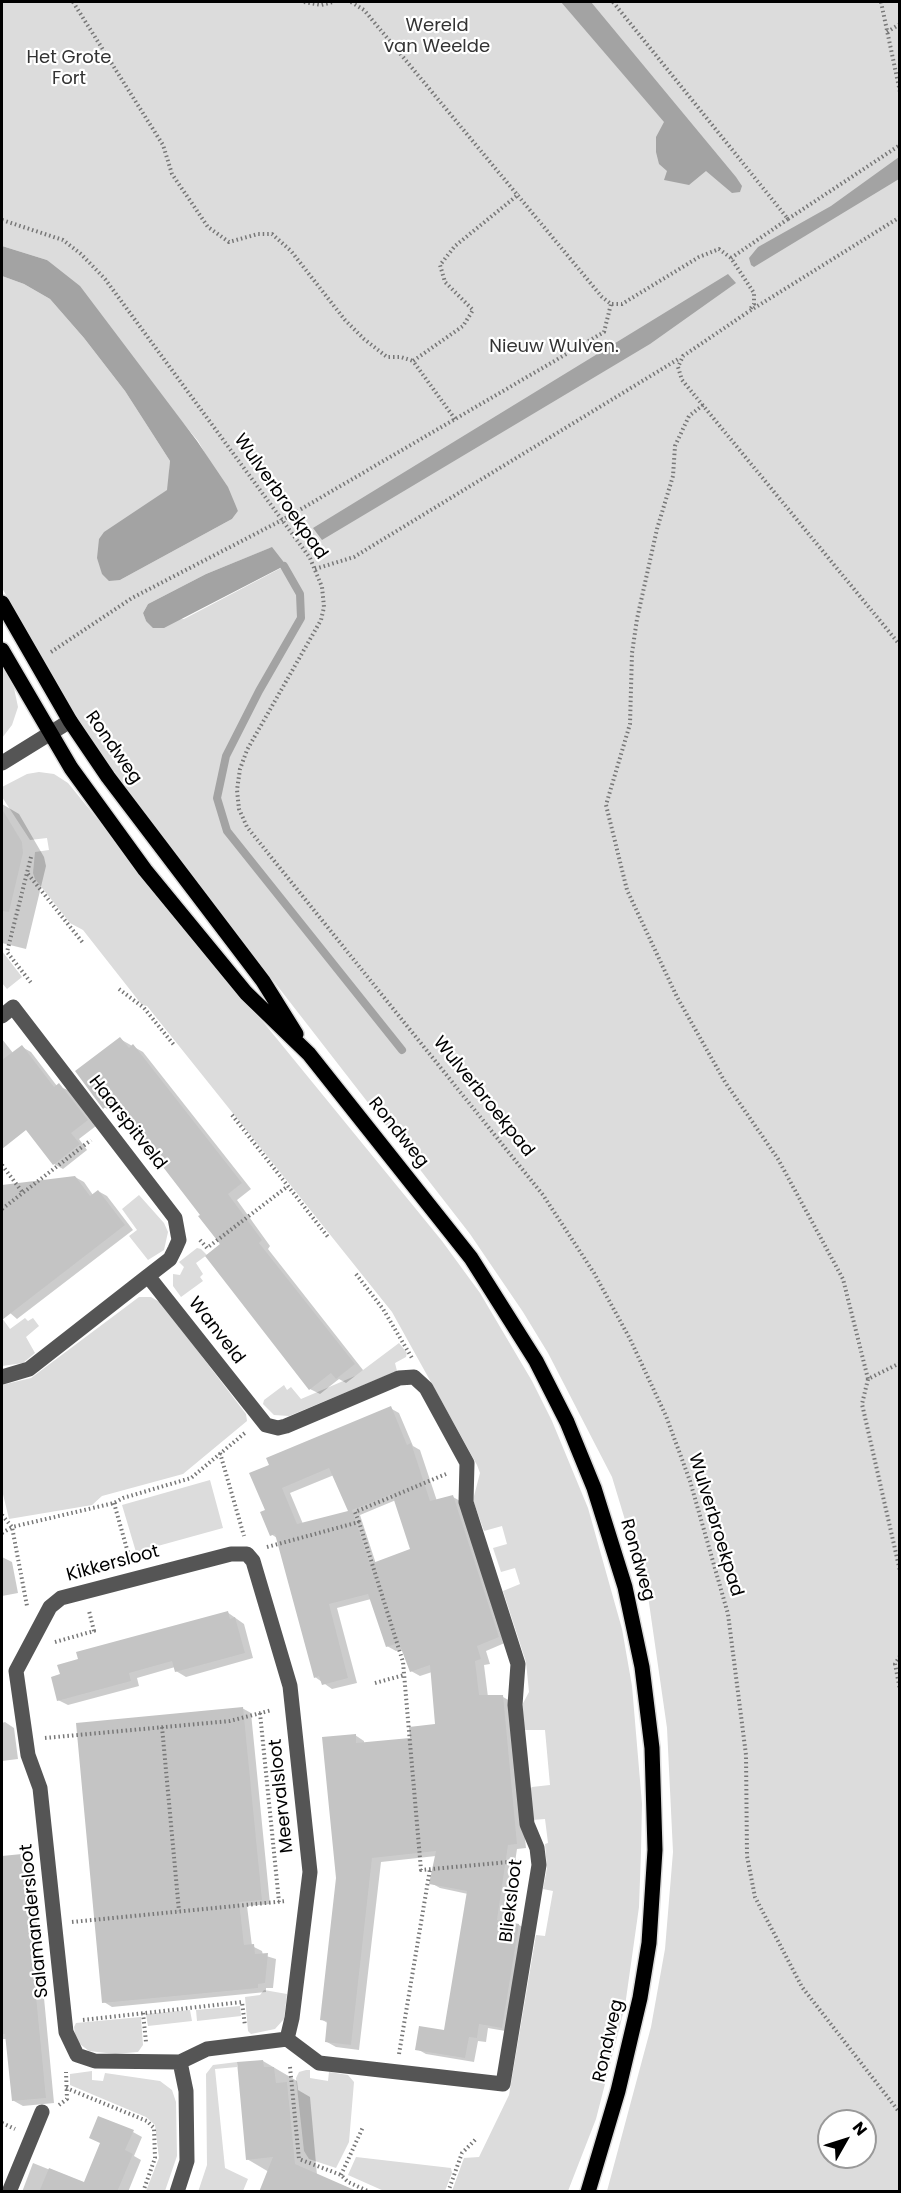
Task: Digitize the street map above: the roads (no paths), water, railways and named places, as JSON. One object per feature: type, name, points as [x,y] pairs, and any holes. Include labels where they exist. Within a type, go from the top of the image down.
[{"type":"main road","name":"Rondweg","points":[[2,603],[70,721],[130,808],[263,981],[309,1054],[443,1220],[521,1334],[581,1453],[610,1533],[625,1587],[642,1667],[651,1738],[655,1799],[649,1943],[635,2021],[618,2091],[588,2192]]},
{"type":"main road","name":"Rondweg","points":[[2,650],[49,734],[107,820],[246,993],[309,1054]]},
{"type":"main road","name":"Rondweg","points":[[580,2192],[597,2158]]},
{"type":"street","points":[[2,763],[70,721]]},
{"type":"street","name":"Haarspitveld","points":[[2,1016],[13,1007],[175,1218],[179,1240],[170,1259],[148,1276]]},
{"type":"street","points":[[2,1377],[29,1369],[148,1276]]},
{"type":"street","name":"Wanveld","points":[[148,1276],[260,1420],[272,1428],[286,1426],[399,1378],[414,1377]]},
{"type":"street","name":"Blieksloot","points":[[287,2039],[319,2063],[503,2084],[538,1859],[537,1848],[527,1824],[514,1705],[518,1664],[466,1502],[467,1466],[426,1388],[414,1377]]},
{"type":"street","name":"Kikkersloot","points":[[9,1681],[56,1601],[231,1554],[247,1554]]},
{"type":"street","name":"Meervalsloot","points":[[247,1554],[257,1569],[290,1686],[310,1872],[292,2018],[287,2039]]},
{"type":"street","name":"Salamandersloot","points":[[9,1681],[28,1755],[40,1788],[65,2022],[70,2044],[77,2055],[95,2061],[180,2062]]},
{"type":"street","points":[[177,2192],[187,2161],[186,2091],[180,2062],[207,2049],[287,2039]]},
{"type":"street","points":[[9,2192],[42,2112]]},
{"type":"waterway","points":[[284,566],[300,594],[301,618],[259,691],[226,756],[217,798],[227,831],[402,1050]]},
{"type":"park label","name":"Wereld van Weelde","points":[[437,36]]},
{"type":"park label","name":"Het Grote Fort","points":[[69,68]]},
{"type":"park label","name":"Nieuw Wulven.","points":[[554,347]]}]
